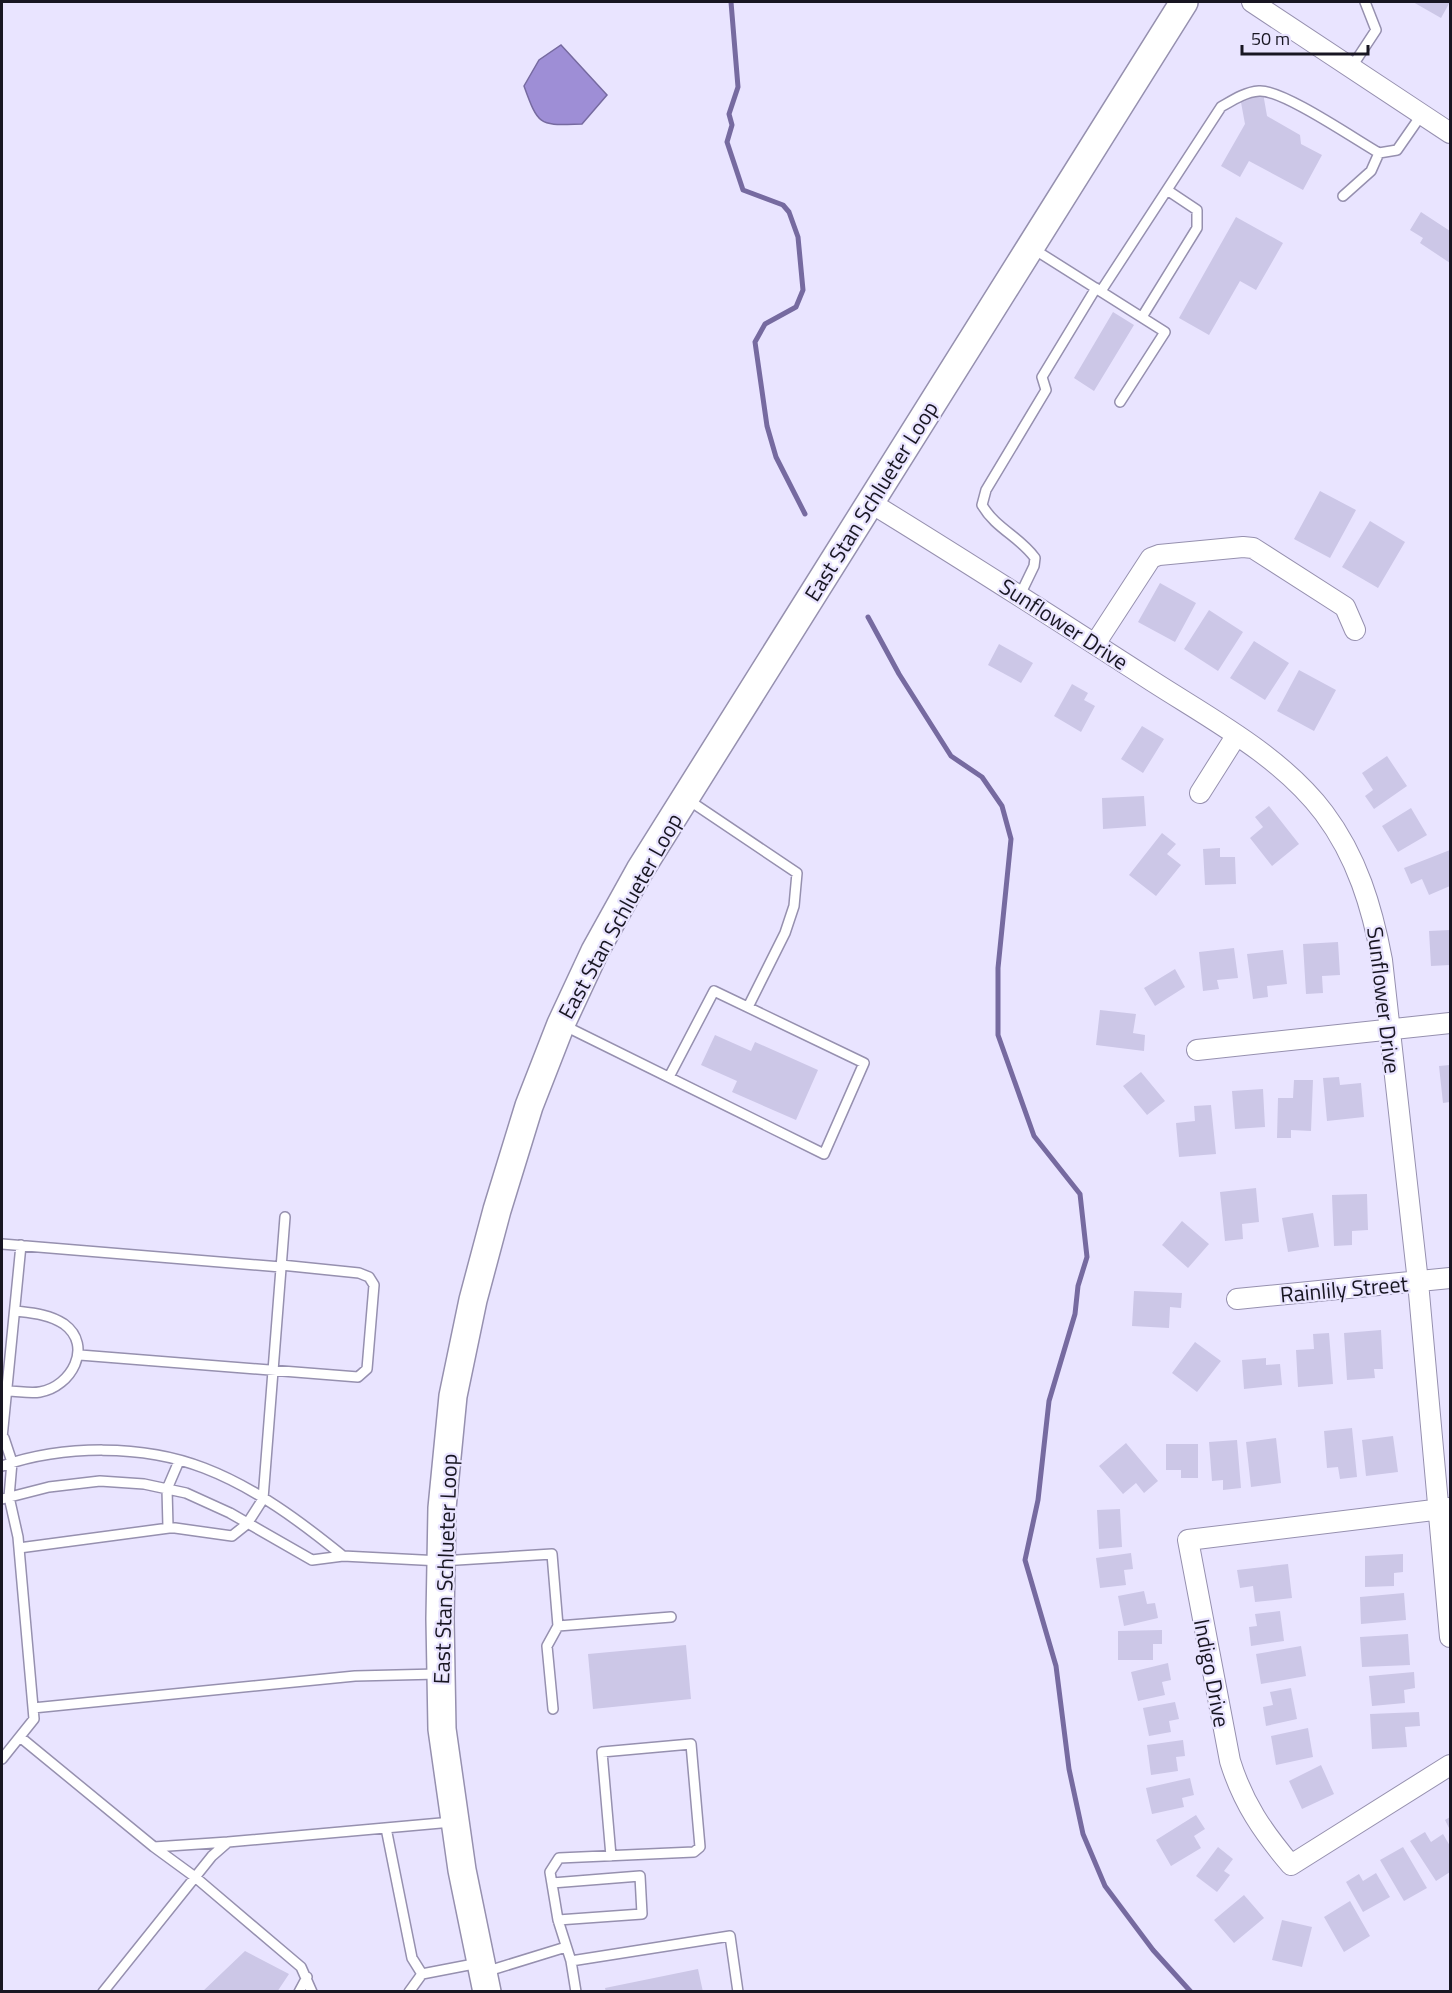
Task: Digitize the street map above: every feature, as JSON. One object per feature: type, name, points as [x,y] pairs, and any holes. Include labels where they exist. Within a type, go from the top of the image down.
[{"type":"main road","name":"East Stan Schlueter Loop","points":[[484,1976],[455,1821],[442,1729],[442,1508],[453,1396],[473,1300],[529,1106],[561,1024],[595,951],[640,870],[1184,2]]},
{"type":"street","points":[[1252,2],[1450,133]]},
{"type":"street","name":"Sunflower Drive","points":[[872,503],[1020,595],[1236,736],[1299,784],[1324,813],[1345,845],[1363,883],[1375,921],[1382,960],[1388,1029],[1445,1508],[1450,1637]]},
{"type":"street","points":[[1095,644],[1151,558],[1159,555],[1243,547],[1263,553],[1345,607],[1355,630]]},
{"type":"street","points":[[1200,793],[1236,736]]},
{"type":"street","points":[[1197,1050],[1450,1023]]},
{"type":"street","name":"Rainlily Street","points":[[1237,1299],[1450,1278]]},
{"type":"street","name":"Indigo Drive","points":[[1445,1508],[1188,1540],[1230,1761],[1240,1792],[1251,1814],[1291,1865],[1450,1765]]},
{"type":"lane","points":[[1351,68],[1376,30],[1365,2]]},
{"type":"lane","points":[[1020,595],[1034,566],[1035,558],[1026,546],[991,520],[982,505],[986,490],[1046,390],[1042,377],[1221,107],[1240,96],[1261,91],[1284,98],[1379,153],[1397,150],[1422,114]]},
{"type":"lane","points":[[1343,196],[1371,171],[1379,153]]},
{"type":"lane","points":[[1142,317],[1197,228],[1197,210],[1167,190]]},
{"type":"lane","points":[[1030,247],[1165,332],[1120,402]]},
{"type":"lane","points":[[685,798],[797,873],[794,906],[785,933],[748,1007]]},
{"type":"lane","points":[[561,1024],[824,1154],[864,1063],[714,991],[669,1077]]},
{"type":"lane","points":[[20,1548],[169,1528],[232,1536],[247,1524],[264,1499],[285,1217]]},
{"type":"lane","points":[[2,1244],[359,1273],[369,1277],[374,1285],[367,1369],[358,1377],[80,1355]]},
{"type":"lane","points":[[2,1759],[34,1719],[20,1548],[5,1498],[12,1462],[2,1438],[21,1245]]},
{"type":"lane","points":[[8,1391],[40,1392],[56,1386],[71,1373],[80,1355],[76,1338],[64,1325],[37,1313],[15,1311]]},
{"type":"lane","points":[[2,1466],[61,1452],[113,1451],[204,1467],[297,1519],[343,1556]]},
{"type":"lane","points":[[169,1528],[167,1489],[179,1461]]},
{"type":"lane","points":[[5,1498],[49,1487],[100,1481],[167,1489],[186,1493],[312,1560],[343,1556],[441,1561],[552,1554],[558,1626],[547,1646],[553,1709]]},
{"type":"lane","points":[[558,1626],[671,1617]]},
{"type":"lane","points":[[33,1708],[355,1676],[441,1674]]},
{"type":"lane","points":[[20,1737],[154,1847],[195,1877],[301,1967],[312,1992]]},
{"type":"lane","points":[[576,1992],[571,1961],[558,1920],[550,1872],[559,1858],[611,1856],[694,1852],[700,1847],[691,1744],[602,1752],[611,1856]]},
{"type":"lane","points":[[154,1847],[455,1821]]},
{"type":"lane","points":[[386,1828],[412,1958],[422,1974]]},
{"type":"lane","points":[[103,1992],[195,1877],[228,1842]]},
{"type":"lane","points":[[552,1883],[640,1876],[642,1914],[558,1920]]},
{"type":"lane","points":[[571,1961],[730,1936],[738,1992]]},
{"type":"lane","points":[[422,1974],[484,1976],[566,1947]]},
{"type":"lane","points":[[409,1992],[422,1974]]},
{"type":"lane","points":[[299,1992],[307,1977]]},
{"type":"shaded area","points":[[561,45],[607,95],[582,124],[557,124],[543,121],[533,110],[524,86],[539,60]]},
{"type":"building","points":[[1413,2],[1450,2],[1441,18]]},
{"type":"building","points":[[1263,93],[1267,116],[1300,135],[1301,144],[1322,155],[1303,190],[1249,161],[1240,177],[1221,166],[1245,124],[1240,97]]},
{"type":"building","points":[[1421,212],[1450,231],[1450,263],[1420,243],[1423,238],[1410,230]]},
{"type":"building","points":[[1236,217],[1283,243],[1256,290],[1240,281],[1209,335],[1179,318]]},
{"type":"building","points":[[1113,312],[1134,325],[1094,391],[1074,378]]},
{"type":"building","points":[[1320,491],[1356,510],[1330,558],[1294,539]]},
{"type":"building","points":[[1370,521],[1405,542],[1378,588],[1342,567]]},
{"type":"building","points":[[1160,583],[1196,603],[1175,642],[1138,622]]},
{"type":"building","points":[[1209,610],[1243,632],[1218,671],[1184,649]]},
{"type":"building","points":[[1254,641],[1289,663],[1265,700],[1230,678]]},
{"type":"building","points":[[999,644],[1033,663],[1021,683],[988,665]]},
{"type":"building","points":[[1299,670],[1336,690],[1314,731],[1277,711]]},
{"type":"building","points":[[1072,684],[1088,693],[1084,700],[1095,706],[1081,732],[1054,716]]},
{"type":"building","points":[[1142,726],[1164,739],[1143,773],[1121,759]]},
{"type":"building","points":[[1387,756],[1407,786],[1374,809],[1365,796],[1373,790],[1362,773]]},
{"type":"building","points":[[1144,796],[1146,826],[1103,829],[1102,798]]},
{"type":"building","points":[[1269,806],[1299,844],[1272,866],[1250,838],[1263,827],[1255,817]]},
{"type":"building","points":[[1411,808],[1427,835],[1398,852],[1382,826]]},
{"type":"building","points":[[1162,833],[1176,844],[1167,854],[1181,865],[1156,896],[1129,875]]},
{"type":"building","points":[[1220,848],[1220,857],[1235,857],[1236,884],[1205,885],[1203,849]]},
{"type":"building","points":[[1450,850],[1450,886],[1429,895],[1422,879],[1411,884],[1404,868]]},
{"type":"building","points":[[1450,930],[1450,965],[1431,966],[1429,931]]},
{"type":"building","points":[[1338,942],[1340,975],[1322,976],[1323,993],[1306,994],[1303,944]]},
{"type":"building","points":[[1234,948],[1238,978],[1217,980],[1219,989],[1203,991],[1199,952]]},
{"type":"building","points":[[1283,950],[1287,984],[1267,986],[1268,997],[1253,999],[1247,954]]},
{"type":"building","points":[[1175,969],[1185,987],[1155,1006],[1144,988]]},
{"type":"building","points":[[1100,1010],[1136,1014],[1133,1033],[1145,1035],[1144,1051],[1096,1045]]},
{"type":"building","points":[[715,1035],[751,1051],[755,1042],[818,1070],[796,1120],[732,1092],[737,1081],[701,1065]]},
{"type":"building","points":[[1450,1065],[1450,1102],[1443,1103],[1439,1066]]},
{"type":"building","points":[[1141,1072],[1165,1101],[1147,1115],[1123,1086]]},
{"type":"building","points":[[1339,1077],[1340,1085],[1361,1083],[1364,1117],[1327,1121],[1323,1078]]},
{"type":"building","points":[[1294,1080],[1313,1080],[1311,1131],[1291,1130],[1291,1138],[1277,1138],[1278,1098],[1293,1098]]},
{"type":"building","points":[[1263,1089],[1265,1127],[1235,1129],[1232,1091]]},
{"type":"building","points":[[1211,1105],[1216,1154],[1179,1157],[1176,1123],[1195,1121],[1194,1106]]},
{"type":"building","points":[[1256,1188],[1259,1222],[1242,1224],[1243,1239],[1225,1241],[1220,1192]]},
{"type":"building","points":[[1367,1194],[1368,1230],[1352,1231],[1352,1245],[1334,1246],[1332,1195]]},
{"type":"building","points":[[1313,1213],[1319,1247],[1288,1252],[1282,1218]]},
{"type":"building","points":[[1182,1221],[1209,1244],[1188,1268],[1162,1245]]},
{"type":"building","points":[[1134,1291],[1182,1293],[1181,1308],[1170,1307],[1169,1328],[1132,1326]]},
{"type":"building","points":[[1381,1330],[1383,1369],[1374,1369],[1375,1378],[1347,1380],[1344,1333]]},
{"type":"building","points":[[1329,1333],[1333,1384],[1298,1387],[1296,1350],[1314,1349],[1313,1334]]},
{"type":"building","points":[[1195,1342],[1221,1361],[1197,1392],[1172,1373]]},
{"type":"building","points":[[1266,1358],[1266,1365],[1280,1364],[1282,1385],[1244,1389],[1242,1360]]},
{"type":"building","points":[[1352,1428],[1357,1477],[1340,1479],[1338,1467],[1327,1468],[1324,1431]]},
{"type":"building","points":[[1393,1436],[1398,1472],[1366,1476],[1362,1440]]},
{"type":"building","points":[[1276,1438],[1281,1483],[1251,1487],[1246,1442]]},
{"type":"building","points":[[1237,1440],[1241,1488],[1223,1490],[1223,1480],[1212,1481],[1209,1442]]},
{"type":"building","points":[[1126,1443],[1158,1481],[1144,1493],[1136,1483],[1123,1494],[1099,1466]]},
{"type":"building","points":[[1166,1444],[1198,1444],[1198,1478],[1181,1478],[1181,1470],[1166,1470]]},
{"type":"building","points":[[1120,1509],[1122,1547],[1099,1549],[1097,1510]]},
{"type":"building","points":[[1131,1553],[1133,1569],[1124,1570],[1126,1585],[1100,1588],[1096,1558]]},
{"type":"building","points":[[1403,1554],[1403,1572],[1394,1573],[1394,1586],[1365,1587],[1365,1556]]},
{"type":"building","points":[[1288,1564],[1292,1598],[1255,1602],[1253,1586],[1240,1588],[1237,1570]]},
{"type":"building","points":[[1144,1591],[1147,1604],[1155,1603],[1158,1618],[1124,1626],[1118,1596]]},
{"type":"building","points":[[1404,1593],[1406,1620],[1361,1624],[1360,1597]]},
{"type":"building","points":[[1280,1611],[1284,1641],[1251,1646],[1249,1627],[1257,1626],[1255,1614]]},
{"type":"building","points":[[1162,1630],[1162,1644],[1153,1644],[1153,1660],[1118,1660],[1118,1631]]},
{"type":"building","points":[[1408,1634],[1410,1665],[1362,1667],[1360,1637]]},
{"type":"building","points":[[686,1645],[691,1699],[593,1709],[588,1654]]},
{"type":"building","points":[[1301,1646],[1306,1676],[1261,1684],[1256,1654]]},
{"type":"building","points":[[1168,1663],[1171,1680],[1162,1682],[1165,1695],[1138,1701],[1131,1672]]},
{"type":"building","points":[[1414,1672],[1415,1688],[1404,1690],[1405,1703],[1372,1706],[1369,1676]]},
{"type":"building","points":[[1291,1688],[1297,1719],[1266,1726],[1263,1707],[1273,1705],[1270,1692]]},
{"type":"building","points":[[1175,1702],[1179,1719],[1169,1721],[1171,1732],[1149,1736],[1143,1708]]},
{"type":"building","points":[[1419,1712],[1420,1726],[1405,1727],[1407,1747],[1372,1749],[1370,1714]]},
{"type":"building","points":[[1308,1728],[1313,1757],[1276,1765],[1271,1736]]},
{"type":"building","points":[[1183,1740],[1185,1756],[1176,1757],[1178,1771],[1151,1775],[1147,1745]]},
{"type":"building","points":[[1321,1765],[1334,1794],[1302,1809],[1289,1781]]},
{"type":"building","points":[[1190,1778],[1194,1795],[1182,1798],[1184,1807],[1152,1814],[1146,1788]]},
{"type":"building","points":[[1196,1815],[1205,1829],[1194,1836],[1201,1848],[1171,1866],[1156,1840]]},
{"type":"building","points":[[1450,1817],[1450,1830],[1445,1820]]},
{"type":"building","points":[[1425,1832],[1431,1842],[1443,1834],[1450,1846],[1450,1872],[1436,1881],[1410,1841]]},
{"type":"building","points":[[1218,1847],[1233,1859],[1224,1871],[1230,1875],[1217,1892],[1196,1876]]},
{"type":"building","points":[[1403,1847],[1427,1888],[1404,1901],[1380,1860]]},
{"type":"building","points":[[1376,1873],[1390,1897],[1363,1912],[1346,1882],[1359,1874],[1363,1881]]},
{"type":"building","points":[[1244,1895],[1264,1918],[1234,1943],[1214,1920]]},
{"type":"building","points":[[1350,1901],[1370,1936],[1344,1952],[1324,1917]]},
{"type":"building","points":[[1282,1920],[1312,1927],[1302,1967],[1272,1960]]},
{"type":"building","points":[[245,1951],[289,1974],[277,1992],[202,1992]]},
{"type":"building","points":[[698,1969],[703,1992],[606,1992],[605,1988]]},
{"type":"waterway","points":[[731,2],[738,87],[729,114],[732,125],[727,142],[743,190],[783,205],[789,212],[798,237],[803,290],[796,307],[765,324],[755,342],[767,426],[776,457],[805,514]]},
{"type":"waterway","points":[[868,617],[899,674],[951,756],[982,777],[1002,806],[1011,839],[998,968],[998,1035],[1034,1136],[1080,1194],[1087,1257],[1078,1286],[1075,1314],[1049,1401],[1038,1500],[1025,1560],[1056,1666],[1069,1769],[1083,1834],[1105,1886],[1153,1950],[1191,1992]]}]
